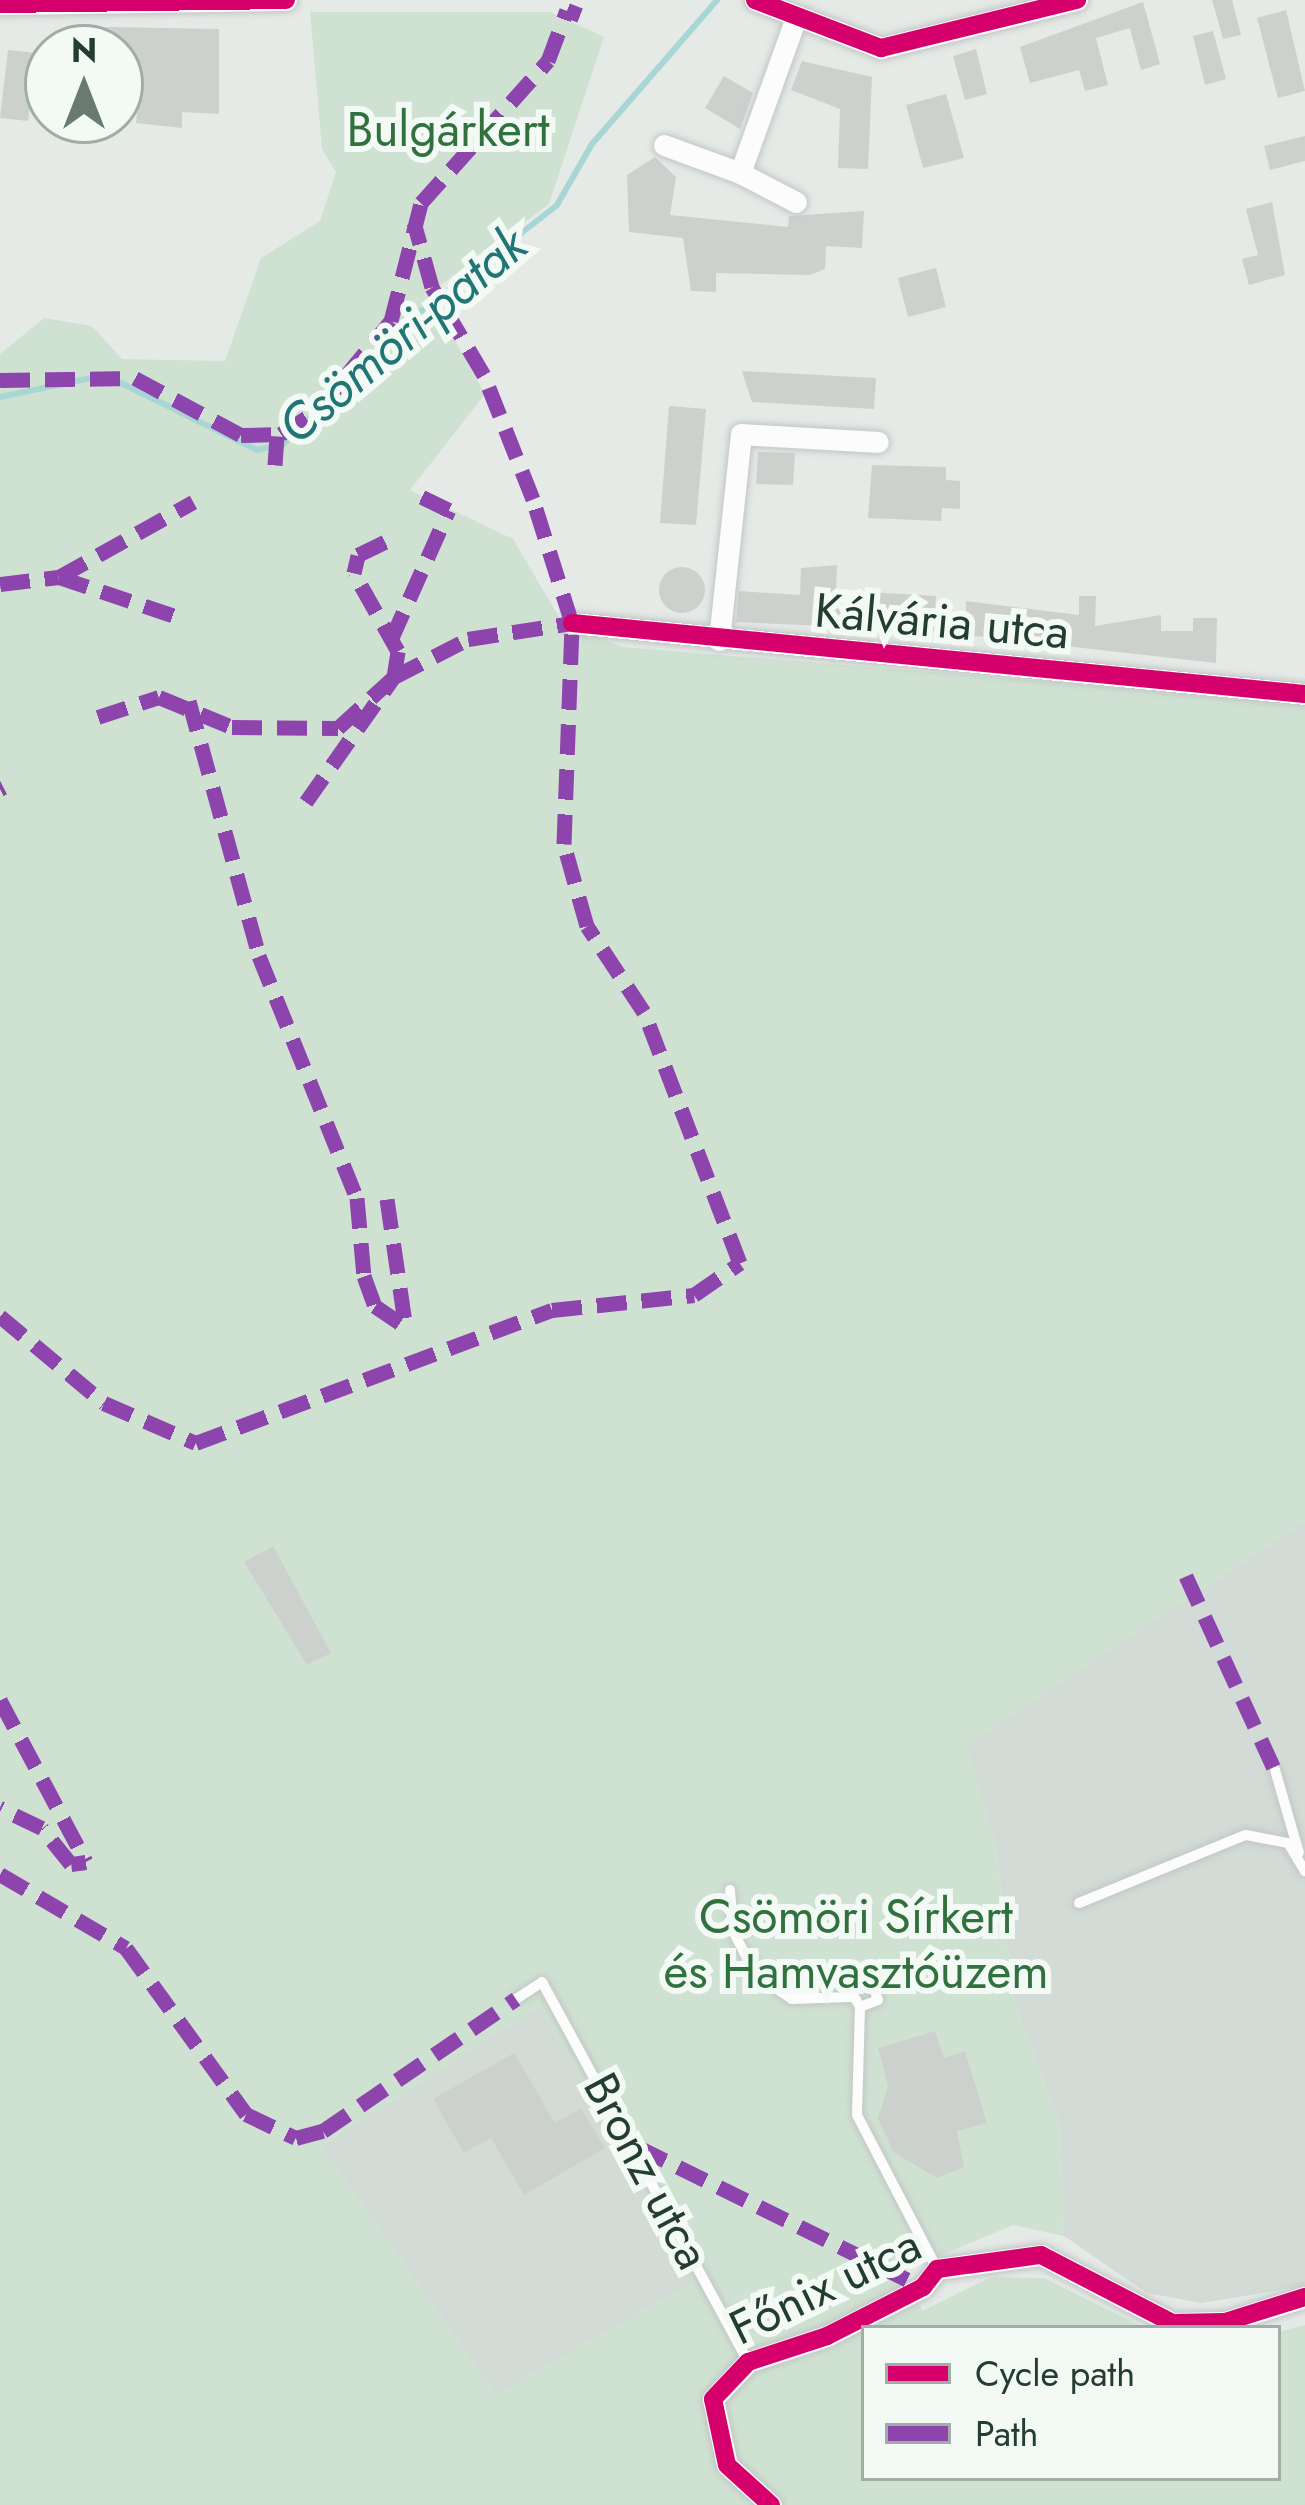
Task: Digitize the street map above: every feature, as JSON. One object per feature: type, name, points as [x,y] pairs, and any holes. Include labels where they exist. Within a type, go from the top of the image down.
[{"type":"street","points":[[0,4],[286,0]]},
{"type":"street","points":[[755,0],[795,20],[881,48],[1078,0]]},
{"type":"street","points":[[740,173],[795,20]]},
{"type":"street","points":[[664,145],[740,173],[796,202]]},
{"type":"street","points":[[719,640],[741,434],[878,442]]},
{"type":"street","name":"Kálvária utca","points":[[572,623],[1305,694]]},
{"type":"street","name":"Főnix utca","points":[[771,2505],[728,2465],[710,2425],[713,2398],[748,2362],[827,2336],[922,2288],[937,2269],[1041,2255],[1172,2324],[1305,2297]]},
{"type":"lane","points":[[1275,1770],[1303,1865]]},
{"type":"lane","points":[[1079,1903],[1246,1835],[1288,1843],[1303,1865]]},
{"type":"lane","points":[[730,1890],[733,1930],[757,1975],[792,2000],[855,2002],[857,2116],[937,2269]]},
{"type":"lane","name":"Bronz utca","points":[[517,1999],[542,1982],[748,2362]]},
{"type":"shaded area","points":[[1305,1521],[1305,2286],[1201,2303],[1147,2293],[1064,2236],[1060,2124],[1014,2001],[996,1847],[966,1745]]},
{"type":"shaded area","points":[[539,2006],[694,2281],[496,2395],[321,2146]]},
{"type":"green space","name":"Bulgárkert","points":[[310,12],[550,12],[604,37],[549,204],[429,294],[485,394],[410,490],[513,539],[563,624],[622,647],[1305,702],[1305,1521],[967,1745],[996,1847],[1014,2001],[1060,2124],[1064,2236],[1013,2225],[906,2270],[922,2311],[991,2277],[1044,2278],[1139,2325],[861,2325],[861,2481],[1281,2481],[1281,2331],[1305,2325],[1305,2505],[0,2505],[0,354],[44,318],[92,326],[122,359],[225,361],[261,258],[320,221],[336,172],[322,149]],"holes":[[[539,2007],[693,2281],[496,2395],[321,2146]]]},
{"type":"building","points":[[1212,0],[1232,0],[1241,35],[1223,39]]},
{"type":"building","points":[[1143,2],[1160,64],[1141,70],[1130,28],[1096,38],[1108,85],[1085,91],[1079,70],[1030,83],[1020,47]]},
{"type":"building","points":[[1286,10],[1305,91],[1278,98],[1257,18]]},
{"type":"building","points":[[144,28],[219,29],[219,114],[182,112],[182,128],[144,124]]},
{"type":"building","points":[[1213,31],[1226,79],[1205,85],[1193,36]]},
{"type":"building","points":[[976,49],[987,94],[965,100],[953,56]]},
{"type":"building","points":[[8,50],[24,52],[24,121],[0,118]]},
{"type":"building","points":[[802,61],[872,77],[868,169],[838,168],[840,109],[791,90]]},
{"type":"building","points":[[724,76],[753,93],[740,129],[705,108]]},
{"type":"building","points":[[946,94],[964,158],[923,168],[906,105]]},
{"type":"building","points":[[1305,136],[1305,161],[1270,170],[1264,146]]},
{"type":"building","points":[[655,157],[676,177],[670,215],[788,227],[789,216],[864,211],[862,248],[826,246],[825,269],[810,275],[716,273],[716,292],[691,291],[683,238],[629,232],[627,175]]},
{"type":"building","points":[[1272,202],[1285,275],[1249,285],[1242,259],[1258,255],[1246,209]]},
{"type":"building","points":[[936,268],[946,307],[908,317],[898,278]]},
{"type":"building","points":[[742,371],[876,378],[874,409],[752,402]]},
{"type":"building","points":[[669,406],[706,409],[696,525],[660,523]]},
{"type":"building","points":[[758,452],[795,453],[793,485],[756,484]]},
{"type":"building","points":[[872,465],[946,467],[946,480],[960,481],[960,509],[942,508],[941,521],[868,518]]},
{"type":"building","points":[[837,565],[836,590],[936,596],[934,631],[736,622],[739,591],[800,595],[801,568]]},
{"type":"building","points":[[682,567],[698,574],[705,590],[698,606],[682,613],[666,606],[659,590],[666,574]]},
{"type":"building","points":[[1079,596],[1096,596],[1095,626],[1161,615],[1161,631],[1193,631],[1193,618],[1217,618],[1216,663],[966,635],[966,601],[1079,615]]},
{"type":"building","points":[[273,1546],[331,1653],[307,1665],[244,1562]]},
{"type":"building","name":"Csömöri Sírkert és Hamvasztóüzem","points":[[935,2031],[944,2058],[965,2051],[987,2123],[957,2131],[964,2167],[937,2178],[893,2152],[878,2118],[888,2086],[878,2048]]},
{"type":"building","points":[[514,2053],[555,2123],[581,2108],[605,2148],[524,2195],[491,2138],[464,2153],[433,2099]]},
{"type":"waterway","name":"Csömöri-patak","points":[[0,397],[105,375],[257,450],[283,444],[419,313],[557,205],[592,144],[717,0]]},
{"type":"marked path","points":[[0,380],[135,378],[241,435],[281,434],[317,411],[391,321],[421,203],[548,61],[567,10],[580,15]]},
{"type":"marked path","points":[[0,1316],[104,1403],[196,1443],[552,1310],[694,1295],[740,1263],[644,1012],[587,926],[564,844],[572,623],[533,499],[484,375],[432,287],[414,222]]},
{"type":"marked path","points":[[275,465],[277,436]]},
{"type":"marked path","points":[[391,640],[449,510],[410,491]]},
{"type":"marked path","points":[[0,584],[59,577],[193,502]]},
{"type":"marked path","points":[[306,802],[394,677],[398,651],[354,573],[358,555],[387,541]]},
{"type":"marked path","points":[[59,577],[181,618]]},
{"type":"marked path","points":[[98,717],[159,697],[232,727],[338,728],[394,677],[468,639],[572,623]]},
{"type":"marked path","points":[[189,701],[259,956],[357,1198],[364,1276],[375,1306],[406,1327]]},
{"type":"marked path","points":[[0,789],[4,787]]},
{"type":"marked path","points":[[387,1199],[406,1329]]},
{"type":"marked path","points":[[1186,1576],[1275,1770]]},
{"type":"marked path","points":[[0,1700],[86,1862],[71,1864],[42,1828],[0,1808]]},
{"type":"marked path","points":[[0,1874],[126,1948],[246,2114],[296,2138],[323,2131],[516,1999]]},
{"type":"marked path","points":[[638,2147],[923,2287]]},
{"type":"cycle path","points":[[0,4],[286,0]]},
{"type":"cycle path","points":[[755,0],[881,48],[1077,0]]},
{"type":"cycle path","points":[[572,623],[1305,694]]},
{"type":"cycle path","points":[[771,2505],[727,2465],[713,2399],[748,2362],[827,2336],[923,2287],[937,2269],[1041,2255],[1172,2323],[1225,2322],[1305,2297]]}]
